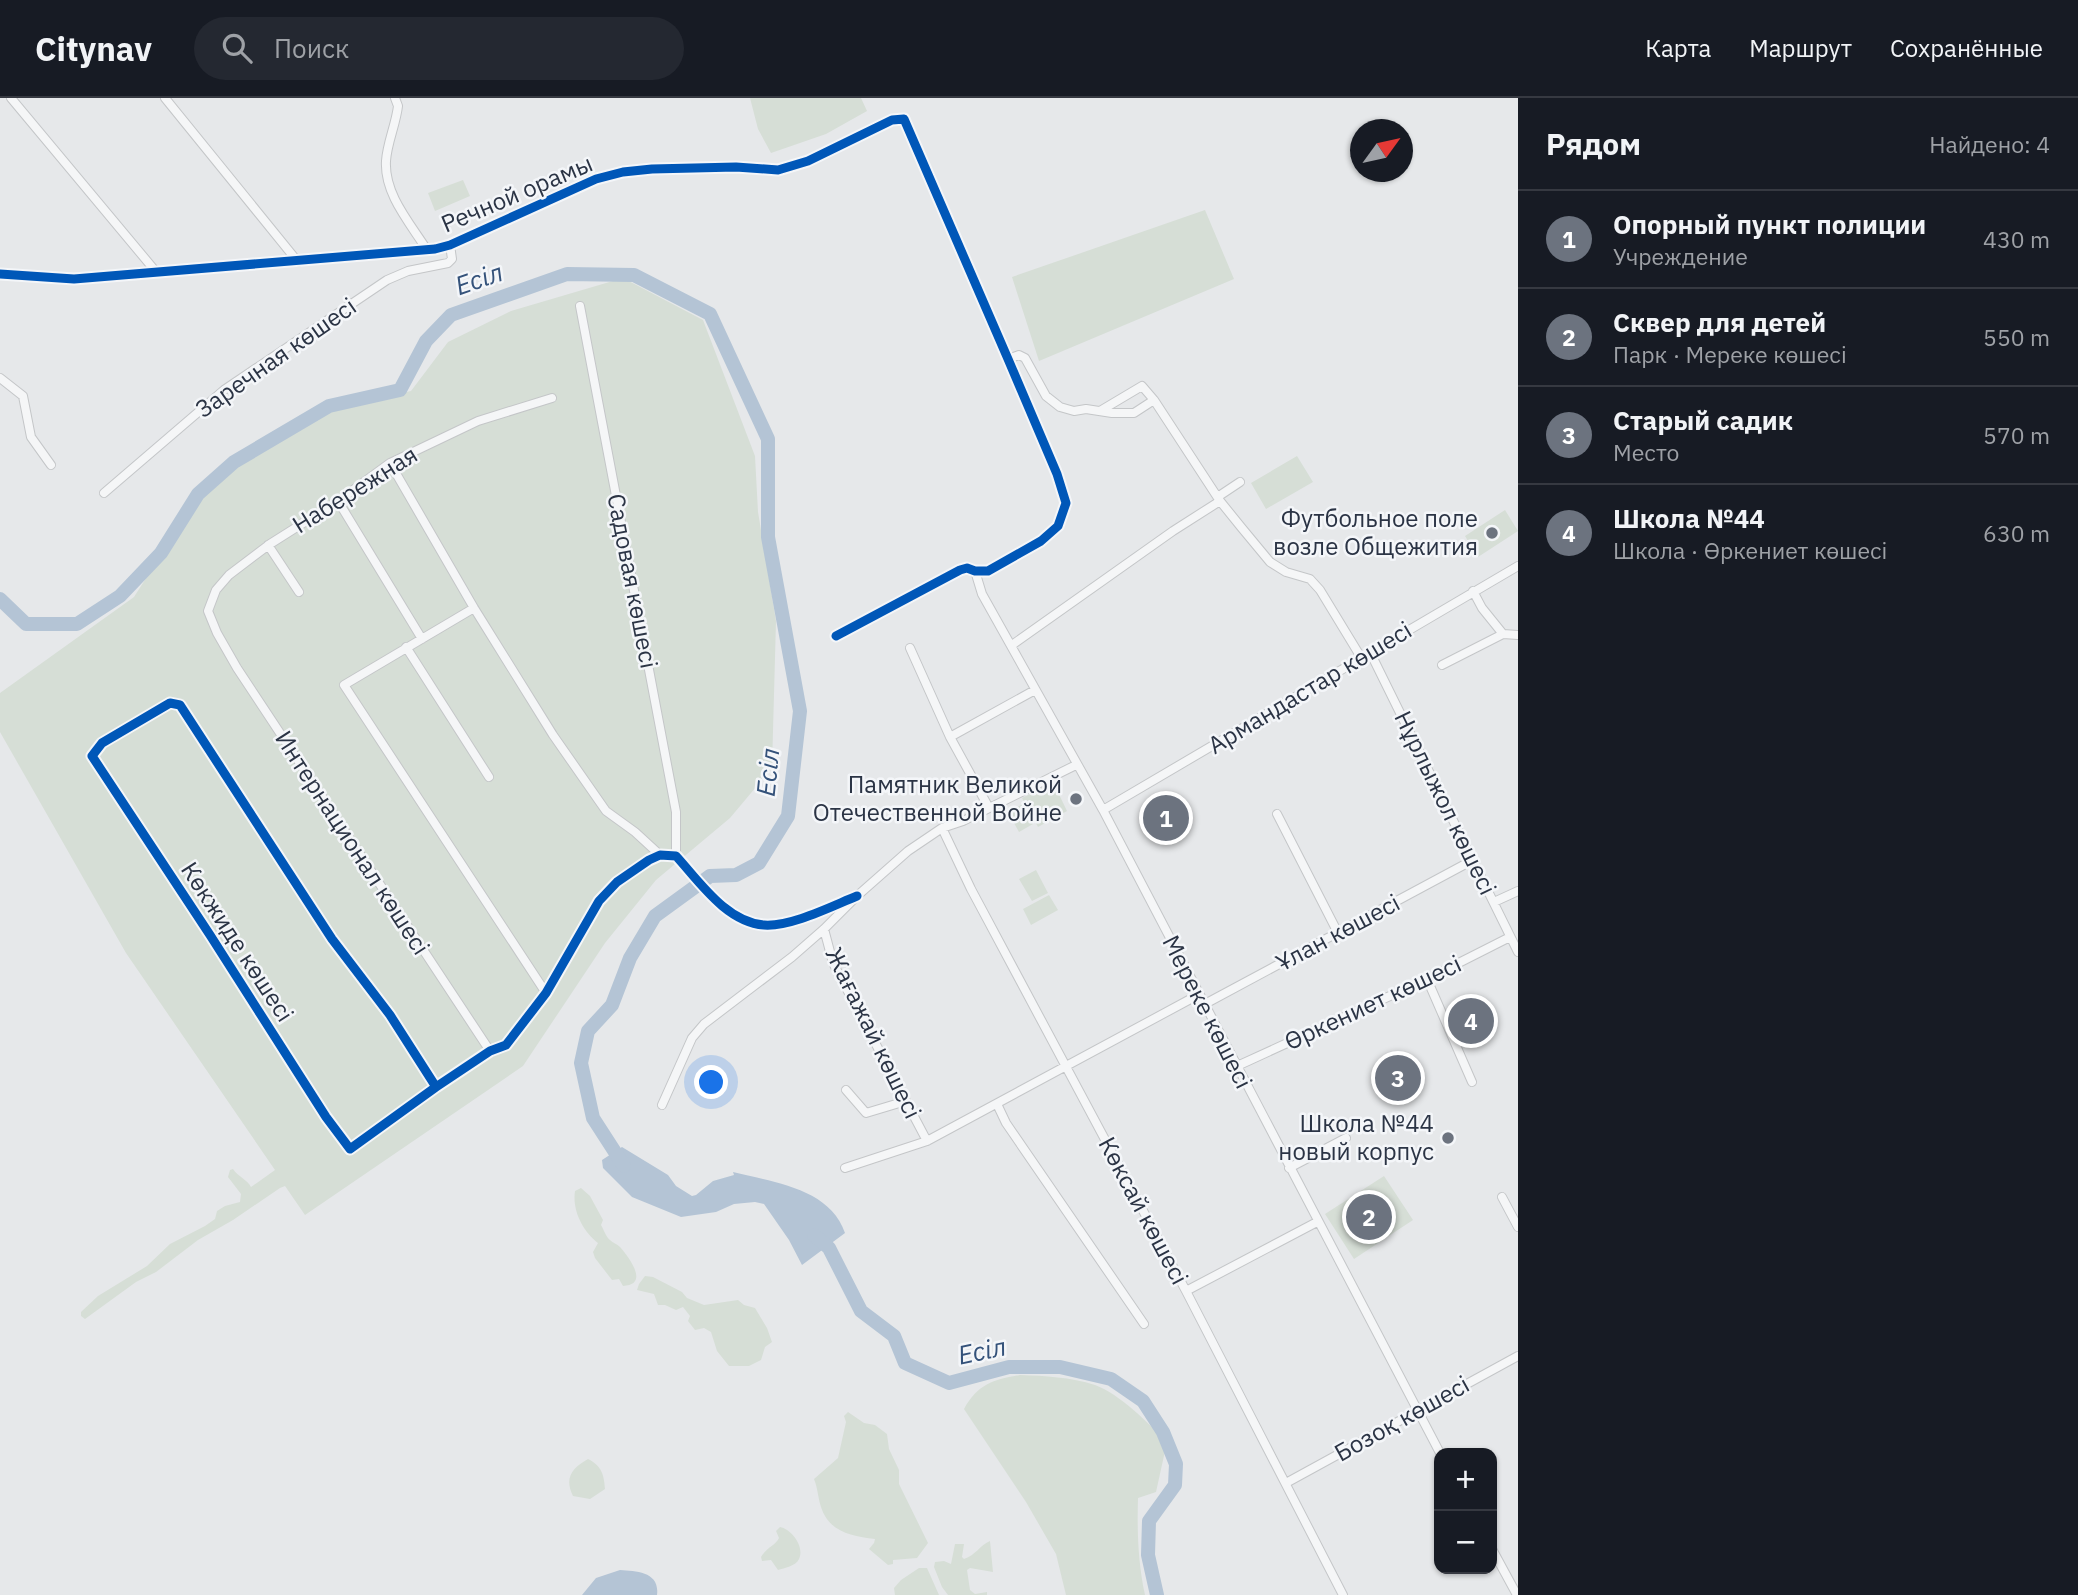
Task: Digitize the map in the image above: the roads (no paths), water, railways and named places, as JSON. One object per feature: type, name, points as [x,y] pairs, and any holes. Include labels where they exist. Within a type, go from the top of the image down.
[{"type":"street","points":[[11,98],[157,273]]},
{"type":"street","points":[[164,98],[298,262]]},
{"type":"street","points":[[395,98],[398,106],[386,159],[387,176],[391,192],[427,250]]},
{"type":"street","name":"Речной орамы","points":[[0,274],[74,279],[427,250],[450,245],[596,179],[623,172],[652,169],[736,167],[778,170],[808,161],[892,120],[904,118],[1009,359],[1057,474],[1066,503],[1058,526],[1041,541],[988,571],[967,568],[960,570],[836,636]]},
{"type":"street","name":"Заречная көшесі","points":[[104,494],[224,390],[387,280],[408,271],[448,263],[452,259],[450,245]]},
{"type":"street","name":"Садовая көшесі","points":[[580,306],[676,812],[676,856]]},
{"type":"street","points":[[1009,359],[1019,355],[1025,358],[1046,396],[1060,407],[1074,411],[1086,409],[1134,413],[1154,400]]},
{"type":"street","points":[[0,378],[23,396],[31,437],[51,465]]},
{"type":"street","points":[[1100,411],[1142,386],[1220,498],[1270,562],[1286,572],[1310,579],[1320,590],[1362,659]]},
{"type":"street","name":"Набережная","points":[[217,633],[208,611],[216,590],[229,575],[268,545],[338,501],[390,463],[478,421],[552,398]]},
{"type":"street","points":[[390,463],[474,608],[553,735],[606,811],[660,855]]},
{"type":"street","points":[[1012,645],[1240,482]]},
{"type":"street","points":[[338,501],[422,639]]},
{"type":"street","points":[[268,545],[299,592]]},
{"type":"street","name":"Армандастар көшесі","points":[[1103,810],[1518,566]]},
{"type":"street","name":"Мереке көшесі","points":[[975,571],[982,594],[1103,810],[1235,1067],[1437,1448]]},
{"type":"street","points":[[1473,591],[1482,608],[1503,634]]},
{"type":"street","points":[[474,608],[344,685],[545,993]]},
{"type":"street","name":"Интернационал көшесі","points":[[217,633],[237,668],[490,1051]]},
{"type":"street","points":[[1442,666],[1503,634],[1518,635]]},
{"type":"street","points":[[407,648],[489,777]]},
{"type":"street","points":[[910,648],[950,737],[989,808]]},
{"type":"street","name":"Нұрлыжол көшесі","points":[[1371,654],[1518,953]]},
{"type":"street","points":[[950,737],[1035,690]]},
{"type":"street","name":"Көкжиде көшесі","points":[[170,703],[180,705],[332,939],[390,1015],[436,1087],[350,1149],[326,1117],[92,756],[102,743],[170,703]]},
{"type":"street","points":[[662,1105],[692,1038],[704,1024],[761,983],[908,851],[942,828],[963,821],[1076,765]]},
{"type":"street","points":[[1277,814],[1338,933]]},
{"type":"street","name":"Көксай көшесі","points":[[942,828],[971,889],[1186,1291],[1343,1595]]},
{"type":"street","points":[[436,1087],[490,1051],[506,1045],[545,993],[599,901],[617,882],[660,855],[676,856],[712,895],[745,921],[765,926],[794,920],[857,896]]},
{"type":"street","name":"Ұлан көшесі","points":[[1203,1005],[1473,860]]},
{"type":"street","points":[[1494,902],[1518,891]]},
{"type":"street","name":"Жағажай көшесі","points":[[824,929],[833,963],[927,1140],[1065,1065]]},
{"type":"street","name":"Өркениет көшесі","points":[[1235,1067],[1427,979],[1510,937]]},
{"type":"street","points":[[1427,979],[1472,1082]]},
{"type":"street","points":[[1065,1065],[1198,995]]},
{"type":"street","points":[[846,1090],[866,1113],[906,1101]]},
{"type":"street","points":[[997,1104],[1006,1122],[1144,1324]]},
{"type":"street","points":[[1289,1168],[1346,1138]]},
{"type":"street","points":[[845,1167],[927,1140]]},
{"type":"street","points":[[1502,1197],[1518,1227]]},
{"type":"street","points":[[1186,1291],[1317,1222]]},
{"type":"street","name":"Бозоқ көшесі","points":[[1286,1483],[1518,1356]]},
{"type":"street","points":[[1497,1558],[1517,1595]]},
{"type":"water","points":[[622,1147],[668,1175],[676,1186],[692,1196],[713,1181],[734,1175],[733,1172],[798,1189],[827,1206],[845,1233],[802,1265],[789,1240],[764,1204],[734,1204],[716,1212],[681,1217],[632,1197],[603,1168],[602,1160]]},
{"type":"water","points":[[620,1570],[640,1572],[651,1577],[657,1587],[657,1595],[582,1595],[596,1578]]},
{"type":"waterway","name":"Есіл","points":[[0,599],[26,624],[77,624],[120,596],[161,553],[198,494],[234,462],[329,406],[400,390],[426,341],[451,315],[567,274],[634,275],[710,314],[768,439],[768,537],[800,711],[788,816],[759,863],[736,875],[710,876],[655,916],[630,958],[612,1005],[588,1031],[581,1063],[593,1118],[624,1166]]},
{"type":"waterway","name":"Есіл","points":[[814,1235],[829,1248],[861,1311],[894,1336],[905,1363],[949,1383],[1009,1367],[1060,1367],[1111,1379],[1143,1401],[1163,1432],[1176,1464],[1175,1485],[1149,1521],[1148,1555],[1157,1595]]},
{"type":"place","name":"Футбольное поле возле Общежития","points":[[1492,533]]},
{"type":"place","name":"Памятник Великой Отечественной Войне","points":[[1076,799]]},
{"type":"place","name":"Опорный пункт полиции","points":[[1166,818]]},
{"type":"place","name":"Школа №44","points":[[1471,1021]]},
{"type":"place","name":"Старый садик","points":[[1398,1078]]},
{"type":"place","name":"Школа №44 новый корпус","points":[[1448,1138]]},
{"type":"place","name":"Сквер для детей","points":[[1369,1217]]}]
